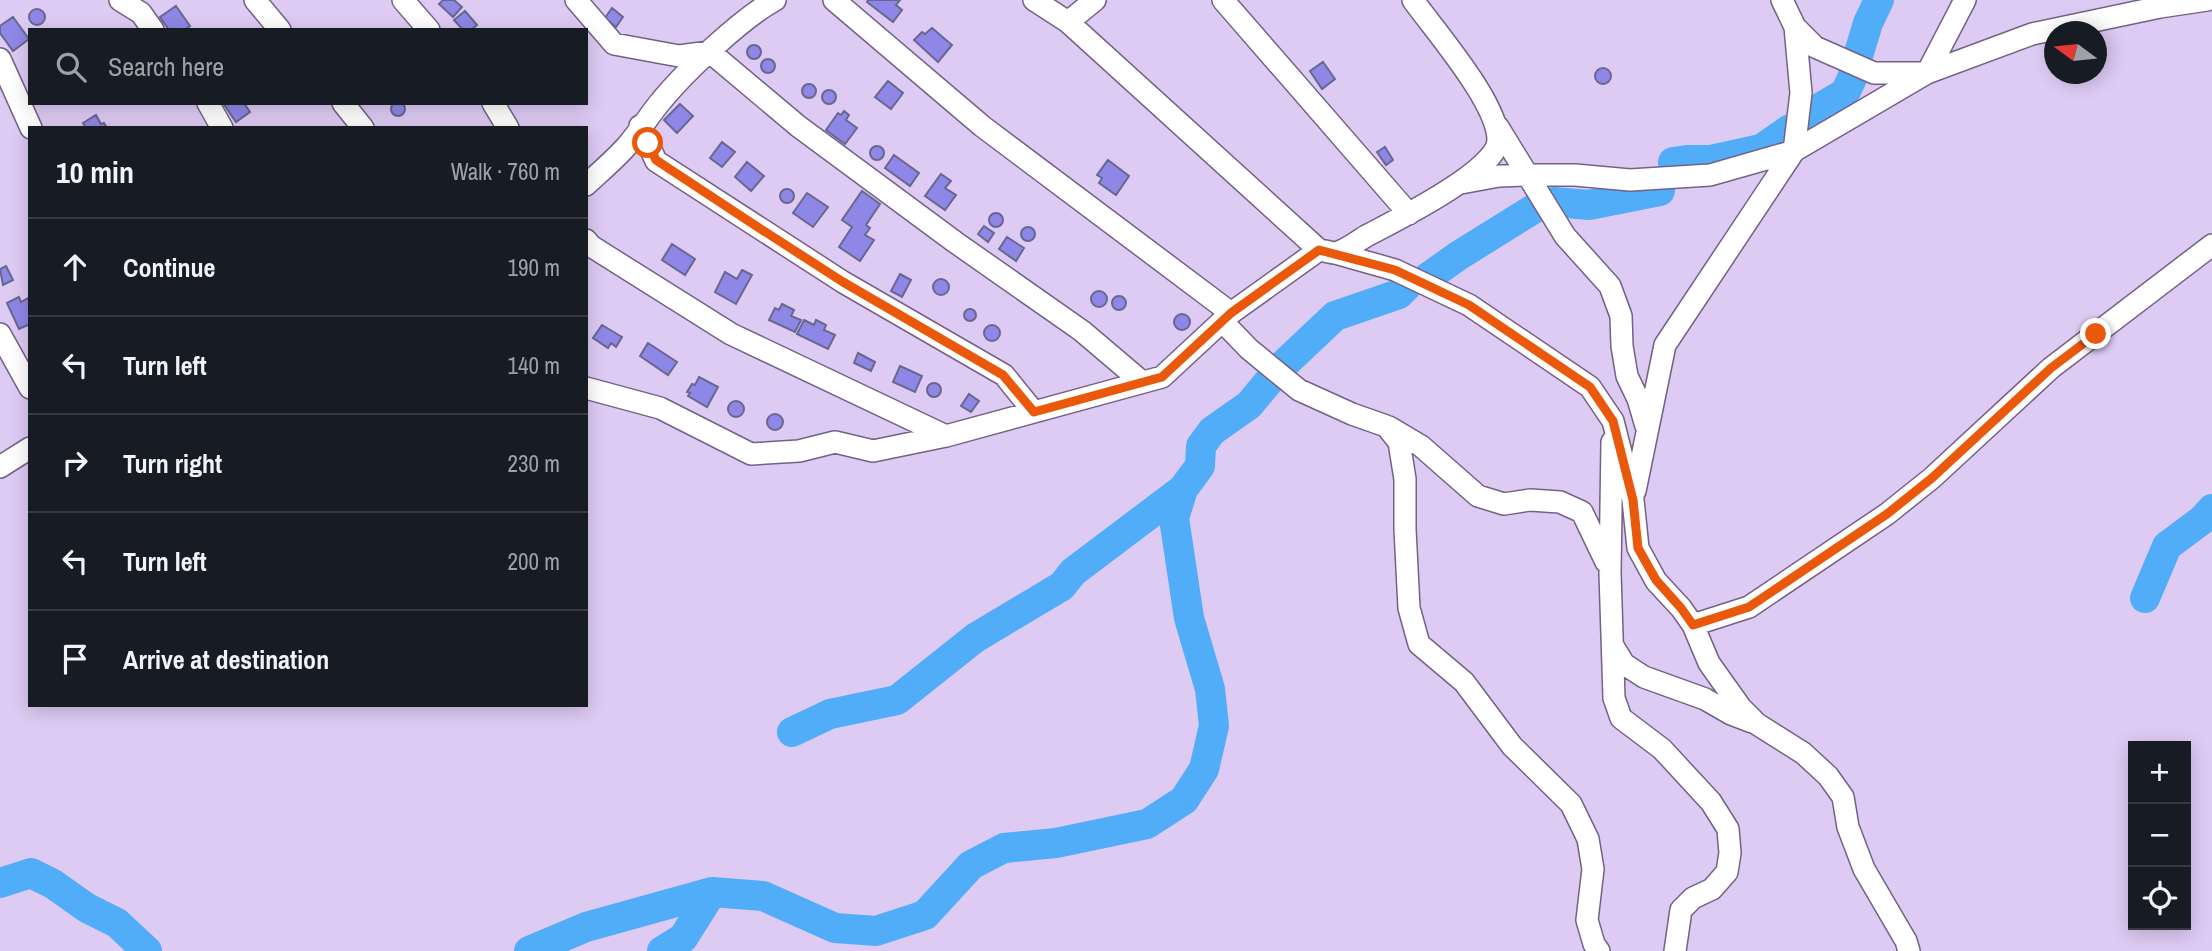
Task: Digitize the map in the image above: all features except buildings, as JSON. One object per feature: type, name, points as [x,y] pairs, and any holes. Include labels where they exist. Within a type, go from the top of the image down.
[{"type":"street","points":[[120,0],[141,13],[152,28]]},
{"type":"street","points":[[255,0],[278,28]]},
{"type":"street","points":[[402,0],[427,28]]},
{"type":"street","points":[[576,0],[614,44],[679,56],[710,52],[799,126],[1082,331],[1142,382]]},
{"type":"street","points":[[834,0],[982,126],[1227,317],[1249,349],[1299,390],[1386,426],[1421,446],[1478,496],[1504,504],[1531,500],[1560,502],[1582,512],[1610,573]]},
{"type":"street","points":[[1034,0],[1068,22],[1327,251],[1395,270],[1469,305],[1590,387],[1613,421],[1633,500],[1638,548],[1656,580],[1693,625],[1709,663],[1741,708],[1757,724],[1803,753],[1828,776],[1843,797],[1847,827],[1864,869],[1906,941],[1909,951]]},
{"type":"street","points":[[1068,22],[1095,0]]},
{"type":"street","points":[[1223,0],[1409,214]]},
{"type":"street","points":[[1413,0],[1484,97],[1526,175],[1565,236],[1610,286],[1621,316],[1622,346],[1628,376],[1647,428]]},
{"type":"street","points":[[1782,0],[1795,27],[1815,47],[1874,73],[1927,73]]},
{"type":"street","points":[[1927,73],[1965,0]]},
{"type":"street","points":[[1461,183],[1499,176],[1526,175],[1630,180],[1710,175],[1794,151],[1927,73],[2032,34],[2207,0]]},
{"type":"street","points":[[588,184],[627,146],[664,97],[764,2]]},
{"type":"street","points":[[1633,500],[1665,345],[1794,151],[1801,93],[1795,27]]},
{"type":"street","points":[[0,60],[30,126]]},
{"type":"street","points":[[209,105],[221,126]]},
{"type":"street","points":[[345,105],[361,126]]},
{"type":"street","points":[[494,105],[507,126]]},
{"type":"street","points":[[588,389],[660,408],[751,454],[799,451],[835,442],[873,451],[946,436],[1162,377],[1227,317],[1327,251],[1409,214],[1461,183],[1492,155],[1498,143],[1497,125]]},
{"type":"street","points":[[640,126],[656,160],[843,282],[1003,375],[1034,412]]},
{"type":"street","points":[[588,242],[731,334],[946,436]]},
{"type":"street","points":[[1693,625],[1749,607],[1887,514],[1932,478],[2051,368],[2212,245]]},
{"type":"street","points":[[0,334],[28,384]]},
{"type":"street","points":[[1613,421],[1610,573],[1614,698],[1621,718],[1661,749],[1711,802],[1728,829],[1730,853],[1727,872],[1712,889],[1693,898],[1681,910],[1675,951]]},
{"type":"street","points":[[1386,426],[1399,442],[1405,479],[1409,608],[1419,644],[1464,682],[1511,746],[1571,804],[1588,839],[1593,869],[1587,920],[1594,944],[1600,951]]},
{"type":"street","points":[[0,467],[28,449]]},
{"type":"street","points":[[1613,646],[1624,664],[1644,677],[1705,699],[1731,715],[1757,724]]},
{"type":"waterway","points":[[1858,56],[1868,23],[1879,0]]},
{"type":"waterway","points":[[1808,115],[1845,93],[1854,74]]},
{"type":"waterway","points":[[1673,162],[1711,160],[1761,149],[1790,129]]},
{"type":"waterway","points":[[1554,202],[1589,205],[1660,191]]},
{"type":"waterway","points":[[1427,278],[1535,208]]},
{"type":"waterway","points":[[1281,367],[1335,316],[1399,294],[1406,287]]},
{"type":"waterway","points":[[529,951],[586,927],[712,892],[763,896],[835,928],[876,931],[925,915],[971,865],[1004,848],[1056,843],[1147,824],[1184,800],[1204,769],[1214,726],[1210,689],[1189,618],[1174,518],[1183,489],[1200,466],[1201,446],[1212,431],[1249,405],[1274,375]]},
{"type":"waterway","points":[[792,732],[830,714],[897,700],[975,638],[1062,586],[1073,572],[1183,489]]},
{"type":"waterway","points":[[2145,598],[2167,546],[2202,520],[2212,509]]},
{"type":"waterway","points":[[0,883],[31,873],[53,884],[87,908],[117,923],[147,951]]},
{"type":"waterway","points":[[662,951],[683,938],[712,892]]},
{"type":"route","points":[[648,143],[656,160],[750,222],[843,282],[1003,375],[1034,412],[1162,377],[1231,313],[1319,250],[1395,270],[1469,305],[1590,387],[1613,421],[1633,500],[1638,548],[1656,580],[1693,625],[1749,607],[1887,514],[1932,478],[2051,368],[2096,334]]}]
